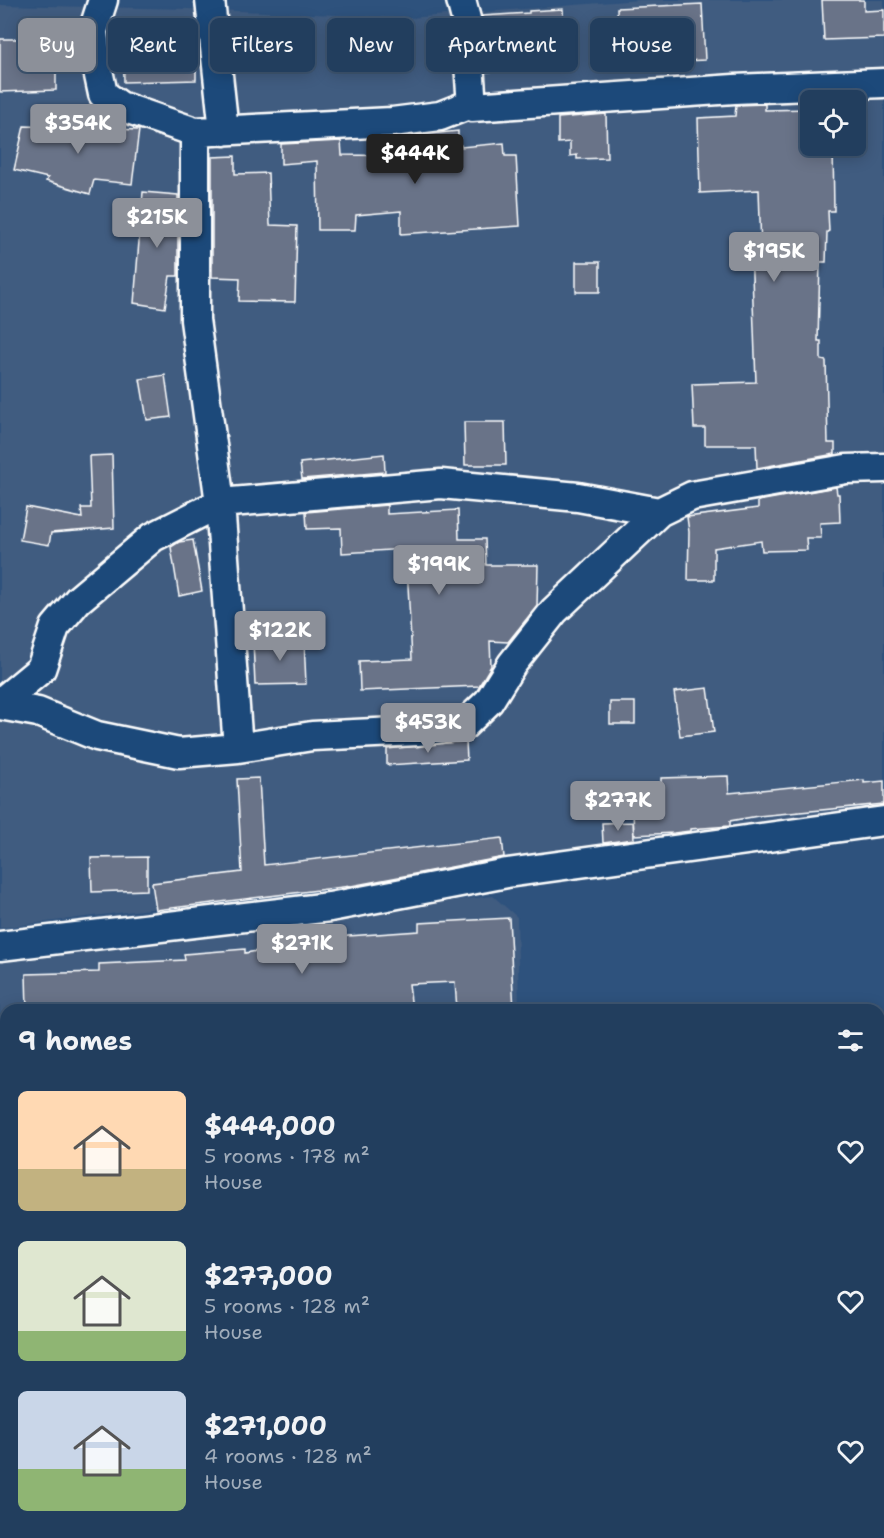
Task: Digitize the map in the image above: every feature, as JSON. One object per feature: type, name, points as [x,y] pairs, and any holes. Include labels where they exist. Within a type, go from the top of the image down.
[{"type":"street","points":[[103,0],[93,31],[103,94],[120,105],[195,132],[392,122],[440,116],[468,105],[734,89],[884,83]]},
{"type":"street","points":[[210,0],[224,131]]},
{"type":"street","points":[[461,0],[467,28],[472,106]]},
{"type":"street","points":[[195,132],[195,320],[220,502],[238,748]]},
{"type":"street","points":[[0,704],[39,712],[97,736],[179,753],[238,748],[312,736],[417,731],[464,725],[489,700],[512,664],[554,611],[658,512],[692,496],[846,469],[884,468]]},
{"type":"street","points":[[0,704],[41,669],[56,627],[78,600],[153,537],[220,502],[441,484],[578,497],[658,512]]},
{"type":"street","points":[[0,946],[330,907],[507,873],[884,821]]},
{"type":"shaded area","points":[[639,0],[884,0],[884,813],[0,928],[0,5],[189,9],[409,18]]},
{"type":"shaded area","points":[[493,896],[517,917],[519,1004],[0,1004],[0,951]]},
{"type":"building","points":[[822,0],[864,0],[864,11],[884,10],[884,38],[824,40]]},
{"type":"building","points":[[702,4],[705,60],[694,61],[694,18],[617,18],[617,8]]},
{"type":"building","points":[[563,9],[563,18],[482,18],[482,16],[529,13],[529,11]]},
{"type":"building","points":[[0,39],[18,39],[18,72],[56,72],[56,90],[0,92]]},
{"type":"building","points":[[124,72],[196,72],[196,80],[124,82]]},
{"type":"building","points":[[765,104],[765,110],[800,109],[800,156],[833,156],[834,211],[828,211],[826,262],[820,262],[818,341],[821,341],[821,360],[826,361],[828,443],[835,443],[835,454],[757,468],[756,445],[705,445],[705,428],[694,428],[692,384],[756,382],[751,249],[761,249],[759,190],[700,193],[698,118],[735,116],[736,105]]},
{"type":"building","points":[[606,114],[607,158],[577,159],[577,155],[570,156],[570,142],[558,143],[558,118]]},
{"type":"building","points":[[24,126],[139,130],[132,184],[94,180],[90,194],[46,181],[48,178],[14,170]]},
{"type":"building","points":[[458,131],[458,145],[461,147],[504,143],[505,156],[516,156],[520,226],[401,234],[401,211],[356,215],[355,230],[318,230],[317,161],[281,164],[281,144],[341,141],[342,155],[412,156],[413,136]]},
{"type":"building","points":[[235,156],[235,174],[268,173],[270,225],[297,226],[295,302],[239,301],[240,278],[212,277],[212,157]]},
{"type":"building","points":[[143,192],[178,195],[178,276],[170,276],[165,308],[134,303]]},
{"type":"building","points":[[576,262],[600,262],[600,292],[576,292]]},
{"type":"building","points":[[165,375],[171,417],[147,420],[140,379]]},
{"type":"building","points":[[464,422],[505,422],[506,465],[465,465]]},
{"type":"building","points":[[384,454],[385,472],[302,479],[300,463]]},
{"type":"building","points":[[112,455],[114,528],[51,533],[49,545],[20,540],[26,507],[82,518],[81,508],[91,508],[89,456]]},
{"type":"building","points":[[836,487],[837,494],[839,494],[840,522],[820,523],[821,538],[806,538],[807,550],[762,551],[761,541],[714,548],[714,580],[688,580],[687,517],[758,508],[758,501]]},
{"type":"building","points":[[387,505],[387,514],[458,510],[459,539],[485,539],[486,565],[538,565],[537,606],[508,642],[490,641],[491,666],[479,686],[360,691],[359,661],[412,659],[406,549],[342,553],[341,528],[307,529],[306,512]]},
{"type":"building","points":[[193,540],[202,591],[179,596],[171,547],[179,542]]},
{"type":"building","points":[[304,639],[306,684],[255,685],[253,641]]},
{"type":"building","points":[[708,688],[714,732],[680,736],[674,692]]},
{"type":"building","points":[[610,702],[635,702],[635,724],[610,724]]},
{"type":"building","points":[[466,741],[467,760],[387,765],[387,749]]},
{"type":"building","points":[[728,776],[729,793],[864,780],[864,783],[884,781],[884,804],[758,816],[730,821],[730,826],[634,835],[632,788],[661,787],[661,778]]},
{"type":"building","points":[[259,778],[264,865],[502,838],[504,857],[351,886],[156,910],[152,883],[242,872],[237,779]]},
{"type":"building","points":[[633,822],[634,839],[603,843],[602,823]]},
{"type":"building","points":[[147,857],[147,890],[92,892],[91,858]]},
{"type":"building","points":[[509,918],[514,1004],[457,1004],[455,982],[409,984],[411,1004],[27,1004],[26,974],[99,972],[99,964],[185,960],[184,954],[245,949],[245,953],[348,936],[419,931],[419,923]]}]
